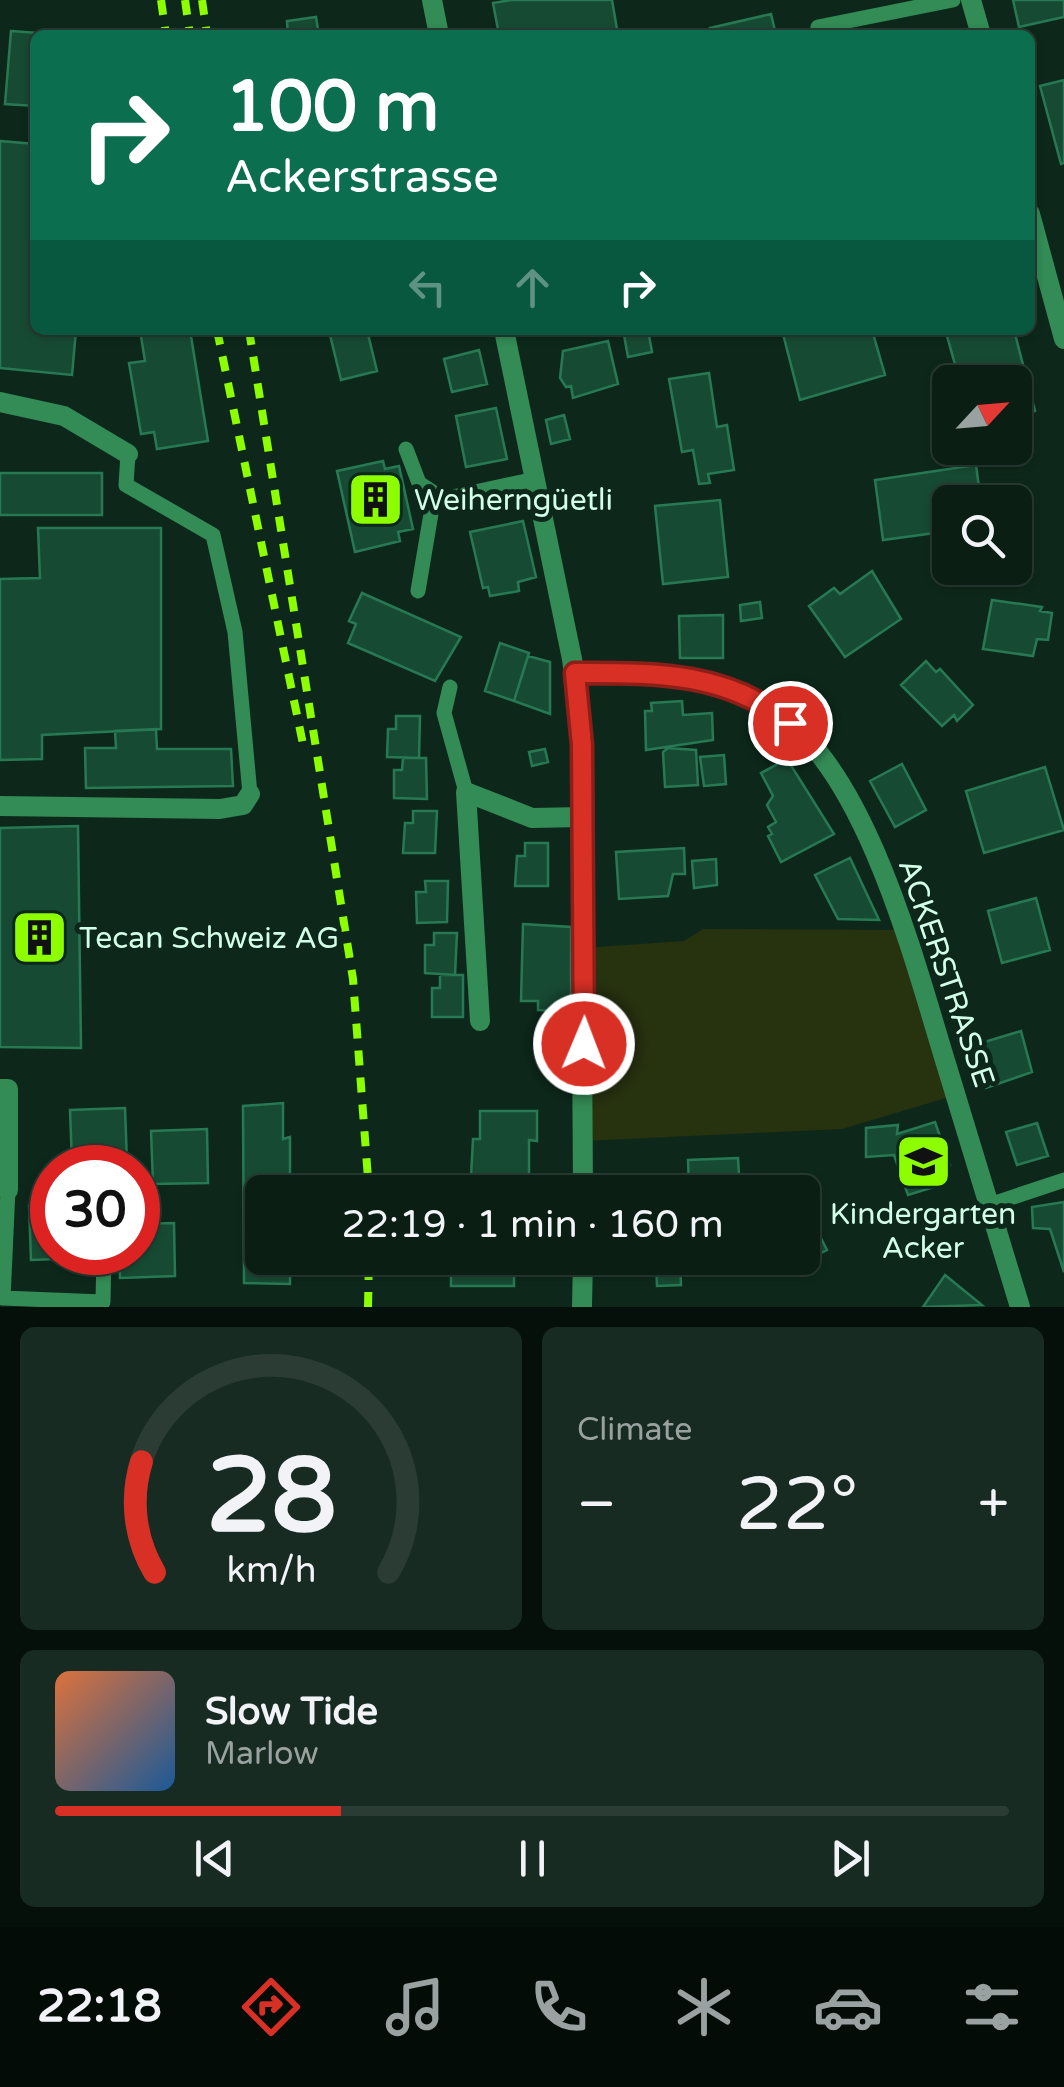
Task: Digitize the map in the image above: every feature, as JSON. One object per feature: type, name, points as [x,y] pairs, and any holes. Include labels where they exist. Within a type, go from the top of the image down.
[{"type":"street","points":[[432,0],[439,30]]},
{"type":"street","points":[[971,0],[979,30]]},
{"type":"street","points":[[1035,232],[1064,339]]},
{"type":"street","points":[[505,335],[575,673],[582,817],[583,1175]]},
{"type":"street","points":[[0,402],[37,406],[64,416],[128,454]]},
{"type":"street","name":"ACKERSTRASSE","points":[[575,673],[665,673],[712,681],[782,716],[816,750],[864,833],[899,913],[1020,1307]]},
{"type":"street","points":[[480,1021],[466,792],[532,818],[582,817]]},
{"type":"street","points":[[0,806],[220,808],[243,805],[250,794]]},
{"type":"street","points":[[0,1089],[8,1089],[8,1190]]},
{"type":"street","points":[[582,1307],[583,1275]]},
{"type":"lane","points":[[819,30],[818,27],[953,0]]},
{"type":"lane","points":[[406,449],[415,476],[434,496],[456,498],[535,479]]},
{"type":"lane","points":[[128,454],[126,485],[213,535],[235,632],[250,794]]},
{"type":"lane","points":[[418,591],[434,496]]},
{"type":"lane","points":[[450,687],[444,714],[466,792]]},
{"type":"lane","points":[[989,1205],[1064,1180]]},
{"type":"lane","points":[[8,1190],[3,1298],[102,1302],[103,1275]]},
{"type":"green space","points":[[703,929],[905,930],[956,1095],[842,1129],[583,1141],[583,948],[684,941]]},
{"type":"building","points":[[612,0],[617,30],[498,30],[493,3]]},
{"type":"building","points":[[1013,0],[1064,0],[1064,17],[1019,27]]},
{"type":"building","points":[[771,14],[775,30],[711,30]]},
{"type":"building","points":[[316,17],[318,30],[288,30],[287,21]]},
{"type":"building","points":[[11,31],[30,32],[30,106],[5,104]]},
{"type":"building","points":[[1064,80],[1064,163],[1061,164],[1040,86]]},
{"type":"building","points":[[0,141],[30,144],[30,335],[76,335],[72,375],[0,368]]},
{"type":"building","points":[[141,335],[191,335],[208,441],[157,449],[154,432],[141,434],[129,363],[145,361]]},
{"type":"building","points":[[330,335],[368,335],[377,371],[341,380]]},
{"type":"building","points":[[624,335],[649,335],[652,352],[628,357]]},
{"type":"building","points":[[783,335],[873,335],[885,375],[800,400]]},
{"type":"building","points":[[950,335],[1015,335],[1023,365],[955,365],[947,336]]},
{"type":"building","points":[[608,341],[618,384],[573,398],[571,386],[566,387],[560,378],[563,351]]},
{"type":"building","points":[[479,350],[487,384],[452,392],[444,359]]},
{"type":"building","points":[[709,373],[717,427],[727,425],[734,470],[708,474],[710,483],[699,484],[693,450],[682,452],[669,379]]},
{"type":"building","points":[[496,408],[507,459],[466,467],[456,416]]},
{"type":"building","points":[[564,415],[570,439],[551,444],[546,420]]},
{"type":"building","name":"Weiherngüetli","points":[[383,461],[385,469],[399,466],[413,529],[398,532],[400,541],[355,552],[337,471]]},
{"type":"building","points":[[976,465],[979,485],[932,485],[932,533],[883,540],[875,480]]},
{"type":"building","points":[[0,473],[102,473],[102,515],[0,515]]},
{"type":"building","points":[[720,500],[728,577],[663,584],[655,506]]},
{"type":"building","points":[[523,521],[536,577],[518,582],[519,591],[490,596],[488,587],[483,588],[470,532]]},
{"type":"building","points":[[38,528],[161,528],[161,729],[42,735],[42,759],[0,760],[0,579],[40,578]]},
{"type":"building","points":[[872,571],[901,619],[845,657],[809,606],[834,588],[840,594]]},
{"type":"building","points":[[362,593],[461,637],[435,681],[348,643],[356,624],[349,621]]},
{"type":"building","points":[[992,600],[1042,607],[1040,611],[1052,613],[1048,640],[1037,639],[1033,656],[983,649]]},
{"type":"building","points":[[760,602],[762,618],[741,621],[740,605]]},
{"type":"building","points":[[723,615],[723,658],[680,658],[679,616]]},
{"type":"building","points":[[500,643],[529,653],[514,701],[485,691]]},
{"type":"building","points":[[528,656],[550,662],[550,714],[514,701]]},
{"type":"building","points":[[926,661],[936,672],[940,669],[973,705],[957,721],[954,715],[942,726],[901,685]]},
{"type":"building","points":[[682,701],[683,715],[712,713],[713,740],[646,750],[645,711],[652,711],[651,703]]},
{"type":"building","points":[[396,716],[420,716],[419,758],[387,757],[388,729],[396,729]]},
{"type":"building","points":[[156,729],[157,749],[231,749],[233,786],[86,788],[85,748],[116,748],[115,731]]},
{"type":"building","points":[[668,748],[696,750],[698,785],[665,787],[663,752]]},
{"type":"building","points":[[545,749],[548,762],[532,766],[529,752]]},
{"type":"building","points":[[724,755],[726,784],[704,786],[700,757]]},
{"type":"building","points":[[403,758],[426,758],[427,799],[394,798],[394,770],[402,770]]},
{"type":"building","points":[[787,759],[834,834],[781,862],[768,836],[772,834],[768,827],[776,822],[767,805],[773,796],[761,773]]},
{"type":"building","points":[[902,764],[926,810],[895,827],[870,781]]},
{"type":"building","points":[[1045,767],[1064,830],[984,853],[966,791]]},
{"type":"building","points":[[413,811],[437,811],[435,853],[403,853],[405,823],[413,823]]},
{"type":"building","name":"Tecan Schweiz AG","points":[[78,826],[81,1048],[0,1047],[0,828]]},
{"type":"building","points":[[525,843],[548,843],[548,886],[515,886],[517,856],[525,856]]},
{"type":"building","points":[[684,848],[685,874],[673,874],[668,896],[619,899],[616,852]]},
{"type":"building","points":[[850,858],[879,920],[838,919],[815,875]]},
{"type":"building","points":[[716,859],[717,885],[694,888],[692,861]]},
{"type":"building","points":[[425,881],[448,881],[447,922],[417,923],[416,892],[426,892]]},
{"type":"building","points":[[1036,898],[1050,950],[1002,963],[988,911]]},
{"type":"building","points":[[523,924],[571,927],[571,1002],[555,1002],[554,1011],[538,1010],[538,1001],[521,1001]]},
{"type":"building","points":[[434,933],[457,933],[455,975],[425,973],[425,945],[434,945]]},
{"type":"building","points":[[440,975],[463,975],[463,1017],[432,1017],[432,988],[440,988]]},
{"type":"building","points":[[1021,1031],[1032,1072],[986,1088],[971,1046]]},
{"type":"building","points":[[283,1103],[283,1139],[290,1137],[290,1175],[245,1175],[245,1275],[290,1275],[290,1284],[244,1283],[243,1106]]},
{"type":"building","points":[[125,1108],[126,1145],[71,1145],[70,1110]]},
{"type":"building","points":[[480,1111],[537,1111],[537,1141],[529,1140],[529,1175],[471,1175],[473,1139],[480,1139]]},
{"type":"building","name":"Kindergarten Acker","points":[[935,1122],[950,1165],[939,1169],[944,1184],[908,1195],[894,1155],[866,1157],[866,1128],[898,1125],[897,1134]]},
{"type":"building","points":[[1037,1123],[1048,1156],[1017,1165],[1006,1132]]},
{"type":"building","points":[[207,1129],[208,1183],[160,1184],[160,1145],[152,1145],[151,1131]]},
{"type":"building","points":[[738,1158],[739,1175],[689,1175],[688,1160]]},
{"type":"building","points":[[1064,1202],[1064,1272],[1050,1229],[1033,1228],[1032,1207]]},
{"type":"building","points":[[160,1223],[174,1223],[175,1276],[120,1278],[120,1275],[160,1275]]},
{"type":"building","points":[[451,1275],[514,1275],[514,1286],[451,1286]]},
{"type":"building","points":[[657,1275],[681,1275],[681,1285],[657,1286]]},
{"type":"building","points":[[945,1275],[982,1305],[923,1307]]},
{"type":"railway","points":[[161,0],[165,30]]},
{"type":"railway","points":[[185,0],[189,30]]},
{"type":"railway","points":[[202,0],[206,30]]},
{"type":"railway","points":[[218,335],[303,744]]},
{"type":"railway","points":[[250,335],[353,979],[368,1175]]},
{"type":"railway","points":[[368,1307],[369,1275]]},
{"type":"place","name":"Weiherngüetli","points":[[375,500]]},
{"type":"place","name":"Tecan Schweiz AG","points":[[40,938]]},
{"type":"place","name":"Kindergarten Acker","points":[[923,1161]]},
{"type":"route","points":[[584,1044],[582,745],[575,673],[698,677],[751,698],[790,723]]}]
